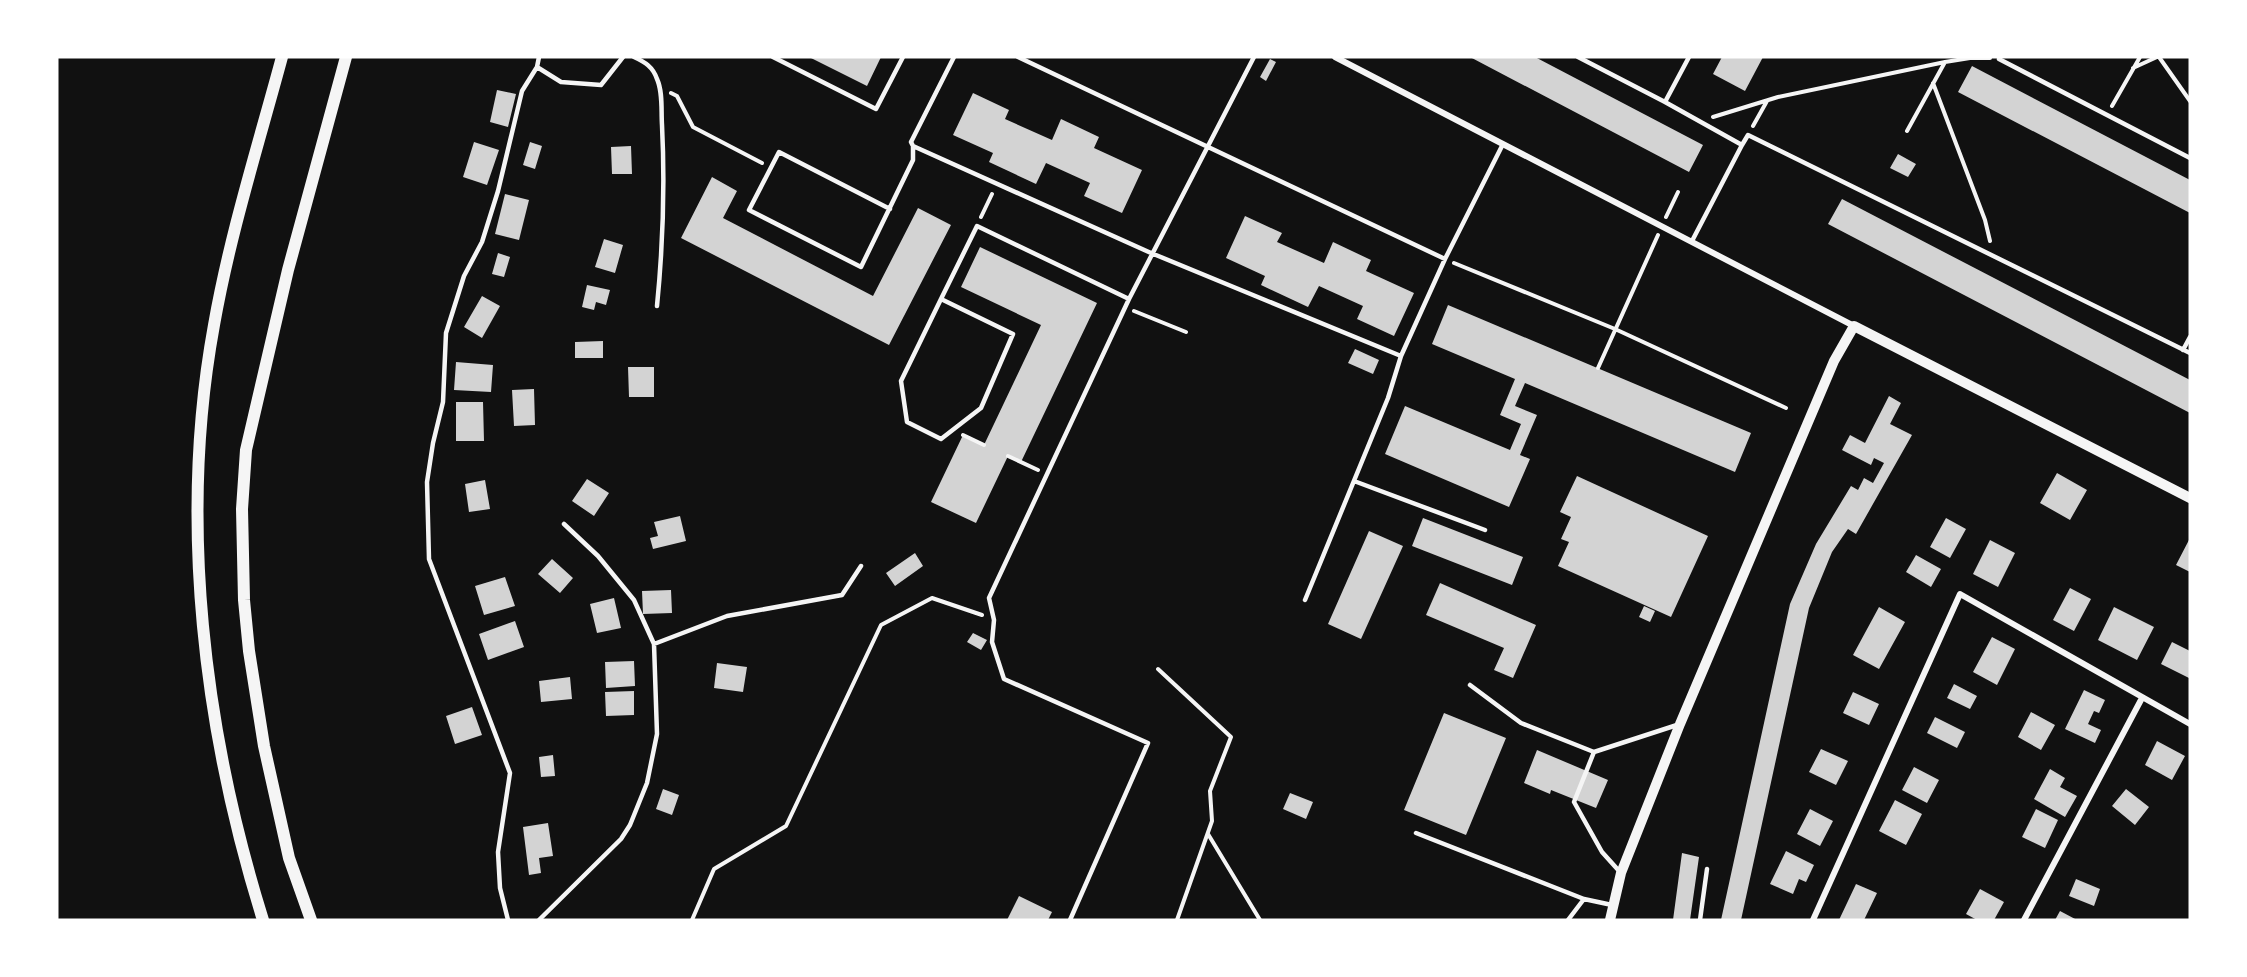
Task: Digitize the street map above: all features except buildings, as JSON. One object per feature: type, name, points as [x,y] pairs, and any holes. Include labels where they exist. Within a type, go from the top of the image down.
[{"type":"main road","points":[[262,920],[247,869],[220,756],[206,657],[198,507],[200,442],[213,327],[229,250],[282,57]]},
{"type":"main road","points":[[311,920],[289,858],[264,746],[249,651],[244,600],[242,509],[246,450],[288,270],[346,57]]},
{"type":"street","points":[[1335,57],[2190,498]]},
{"type":"street","points":[[1610,920],[1621,873],[1680,724],[1834,361],[1854,326]]},
{"type":"street","points":[[1812,920],[1960,594],[2190,724]]},
{"type":"street","points":[[2024,920],[2142,698]]},
{"type":"lane","points":[[508,920],[500,888],[498,852],[510,773],[429,559],[427,482],[443,402],[447,333],[464,276],[485,232],[498,191],[522,91],[537,67],[539,57]]},
{"type":"lane","points":[[537,67],[561,82],[601,85],[622,57]]},
{"type":"lane","points":[[634,57],[646,63],[654,71],[660,88],[664,169],[661,265],[657,306]]},
{"type":"lane","points":[[773,57],[876,109],[903,57]]},
{"type":"lane","points":[[890,209],[779,153],[749,210],[861,267],[890,209],[914,160],[911,142],[954,57]]},
{"type":"lane","points":[[1018,57],[1445,259]]},
{"type":"lane","points":[[1070,920],[1148,743],[1004,679],[992,642],[994,620],[989,598],[1151,253],[1254,57]]},
{"type":"lane","points":[[1578,57],[1742,145]]},
{"type":"lane","points":[[1665,102],[1689,57]]},
{"type":"lane","points":[[2000,58],[2190,158]]},
{"type":"lane","points":[[1692,241],[1748,135],[2190,353]]},
{"type":"lane","points":[[1305,600],[1388,398],[1401,356],[1445,259],[1503,144]]},
{"type":"lane","points":[[913,146],[1151,253],[1401,356]]},
{"type":"lane","points":[[941,299],[1013,334],[981,408],[941,439],[907,422],[901,381],[977,225],[1129,299]]},
{"type":"lane","points":[[2183,350],[2190,337]]},
{"type":"lane","points":[[1354,482],[1485,530]]},
{"type":"lane","points":[[539,920],[621,839],[630,825],[647,783],[657,734],[654,644],[634,600],[598,556],[564,524]]},
{"type":"lane","points":[[654,644],[727,616],[842,595],[861,566]]},
{"type":"lane","points":[[1470,686],[1521,723],[1594,752],[1680,724]]},
{"type":"lane","points":[[1594,752],[1574,802],[1602,852],[1621,873]]},
{"type":"lane","points":[[1416,833],[1584,898],[1612,905]]},
{"type":"lane","points":[[1700,920],[1707,869]]},
{"type":"lane","points":[[1568,920],[1584,898]]},
{"type":"path","points":[[2108,115],[2140,57]]},
{"type":"path","points":[[2133,68],[2158,57],[2190,101]]},
{"type":"path","points":[[1699,121],[1767,101],[1945,62],[1970,58],[2000,58]]},
{"type":"path","points":[[1907,131],[1945,62]]},
{"type":"path","points":[[1934,83],[1985,220],[1994,257]]},
{"type":"path","points":[[660,88],[677,96],[693,127],[771,168]]},
{"type":"path","points":[[1748,135],[1767,101]]},
{"type":"path","points":[[977,225],[997,184]]},
{"type":"path","points":[[1598,368],[1678,192]]},
{"type":"path","points":[[1445,259],[1615,329],[1786,408]]},
{"type":"path","points":[[1125,307],[1186,332]]},
{"type":"path","points":[[953,430],[984,445]]},
{"type":"path","points":[[1008,456],[1047,475]]},
{"type":"path","points":[[692,920],[714,869],[786,826],[881,625],[932,598],[994,620]]},
{"type":"path","points":[[1158,669],[1231,737],[1210,791],[1212,820],[1177,920]]},
{"type":"path","points":[[1208,833],[1260,920]]}]
